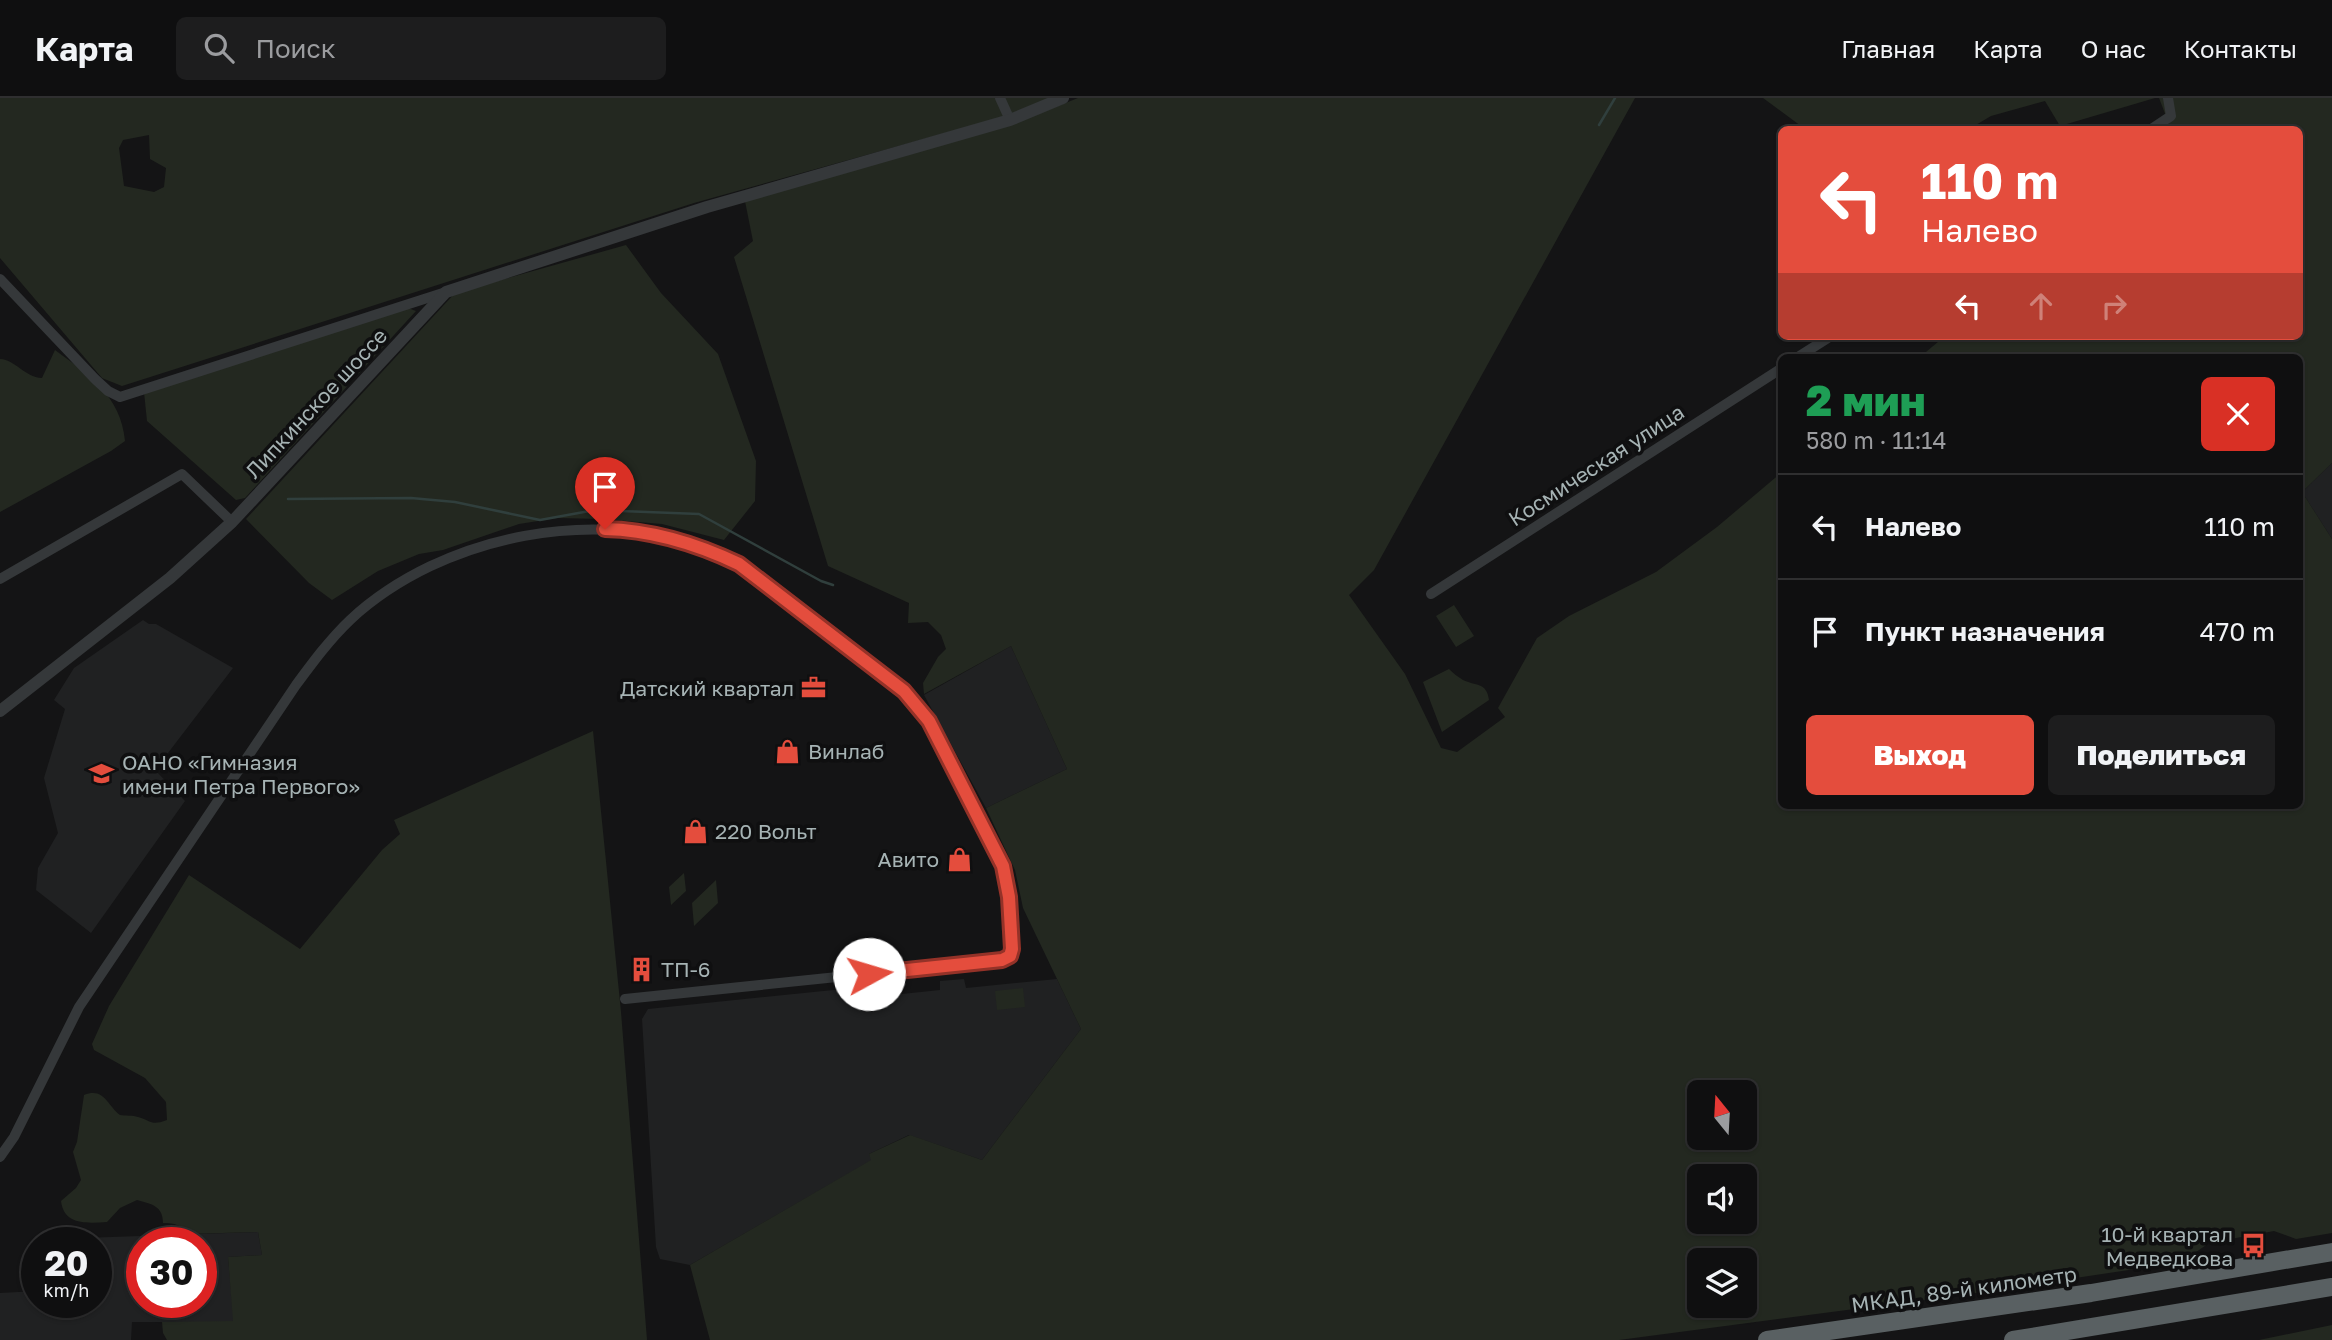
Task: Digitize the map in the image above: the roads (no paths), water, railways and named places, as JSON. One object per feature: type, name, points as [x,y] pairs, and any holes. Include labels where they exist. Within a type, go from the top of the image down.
[{"type":"highway","name":"МКАД, 89-й километр","points":[[1767,1340],[2091,1293],[2332,1252]]},
{"type":"highway","points":[[2014,1340],[2332,1287]]},
{"type":"street","points":[[1000,98],[1010,120]]},
{"type":"street","name":"Липкинское шоссе","points":[[0,711],[170,578],[232,522],[446,292],[707,207],[1010,120],[1063,98]]},
{"type":"street","points":[[2156,126],[2171,116],[2168,98]]},
{"type":"street","points":[[0,279],[95,379],[108,391],[120,397],[446,292]]},
{"type":"street","points":[[1803,354],[1825,340]]},
{"type":"street","name":"Космическая улица","points":[[1431,594],[1778,371]]},
{"type":"street","points":[[0,579],[182,474],[232,522]]},
{"type":"street","points":[[0,1157],[14,1137],[79,1007],[322,650],[351,620],[382,595],[425,570],[506,540],[588,528],[653,533],[716,553],[751,571],[904,691],[929,721],[1003,866],[1012,926],[1012,949],[1010,956],[1002,960],[625,999]]},
{"type":"waterway","points":[[1599,125],[1615,98]]},
{"type":"waterway","points":[[288,499],[411,498],[455,502],[540,520],[595,510],[699,514],[833,585]]},
{"type":"place","name":"Датский квартал","points":[[814,688]]},
{"type":"place","name":"Винлаб","points":[[788,751]]},
{"type":"place","name":"ОАНО «Гимназия имени Петра Первого»","points":[[102,774]]},
{"type":"place","name":"220 Вольт","points":[[695,831]]},
{"type":"place","name":"Авито","points":[[959,859]]},
{"type":"place","name":"ТП-6","points":[[641,969]]},
{"type":"place","name":"10-й квартал Медведкова","points":[[2253,1246]]}]
